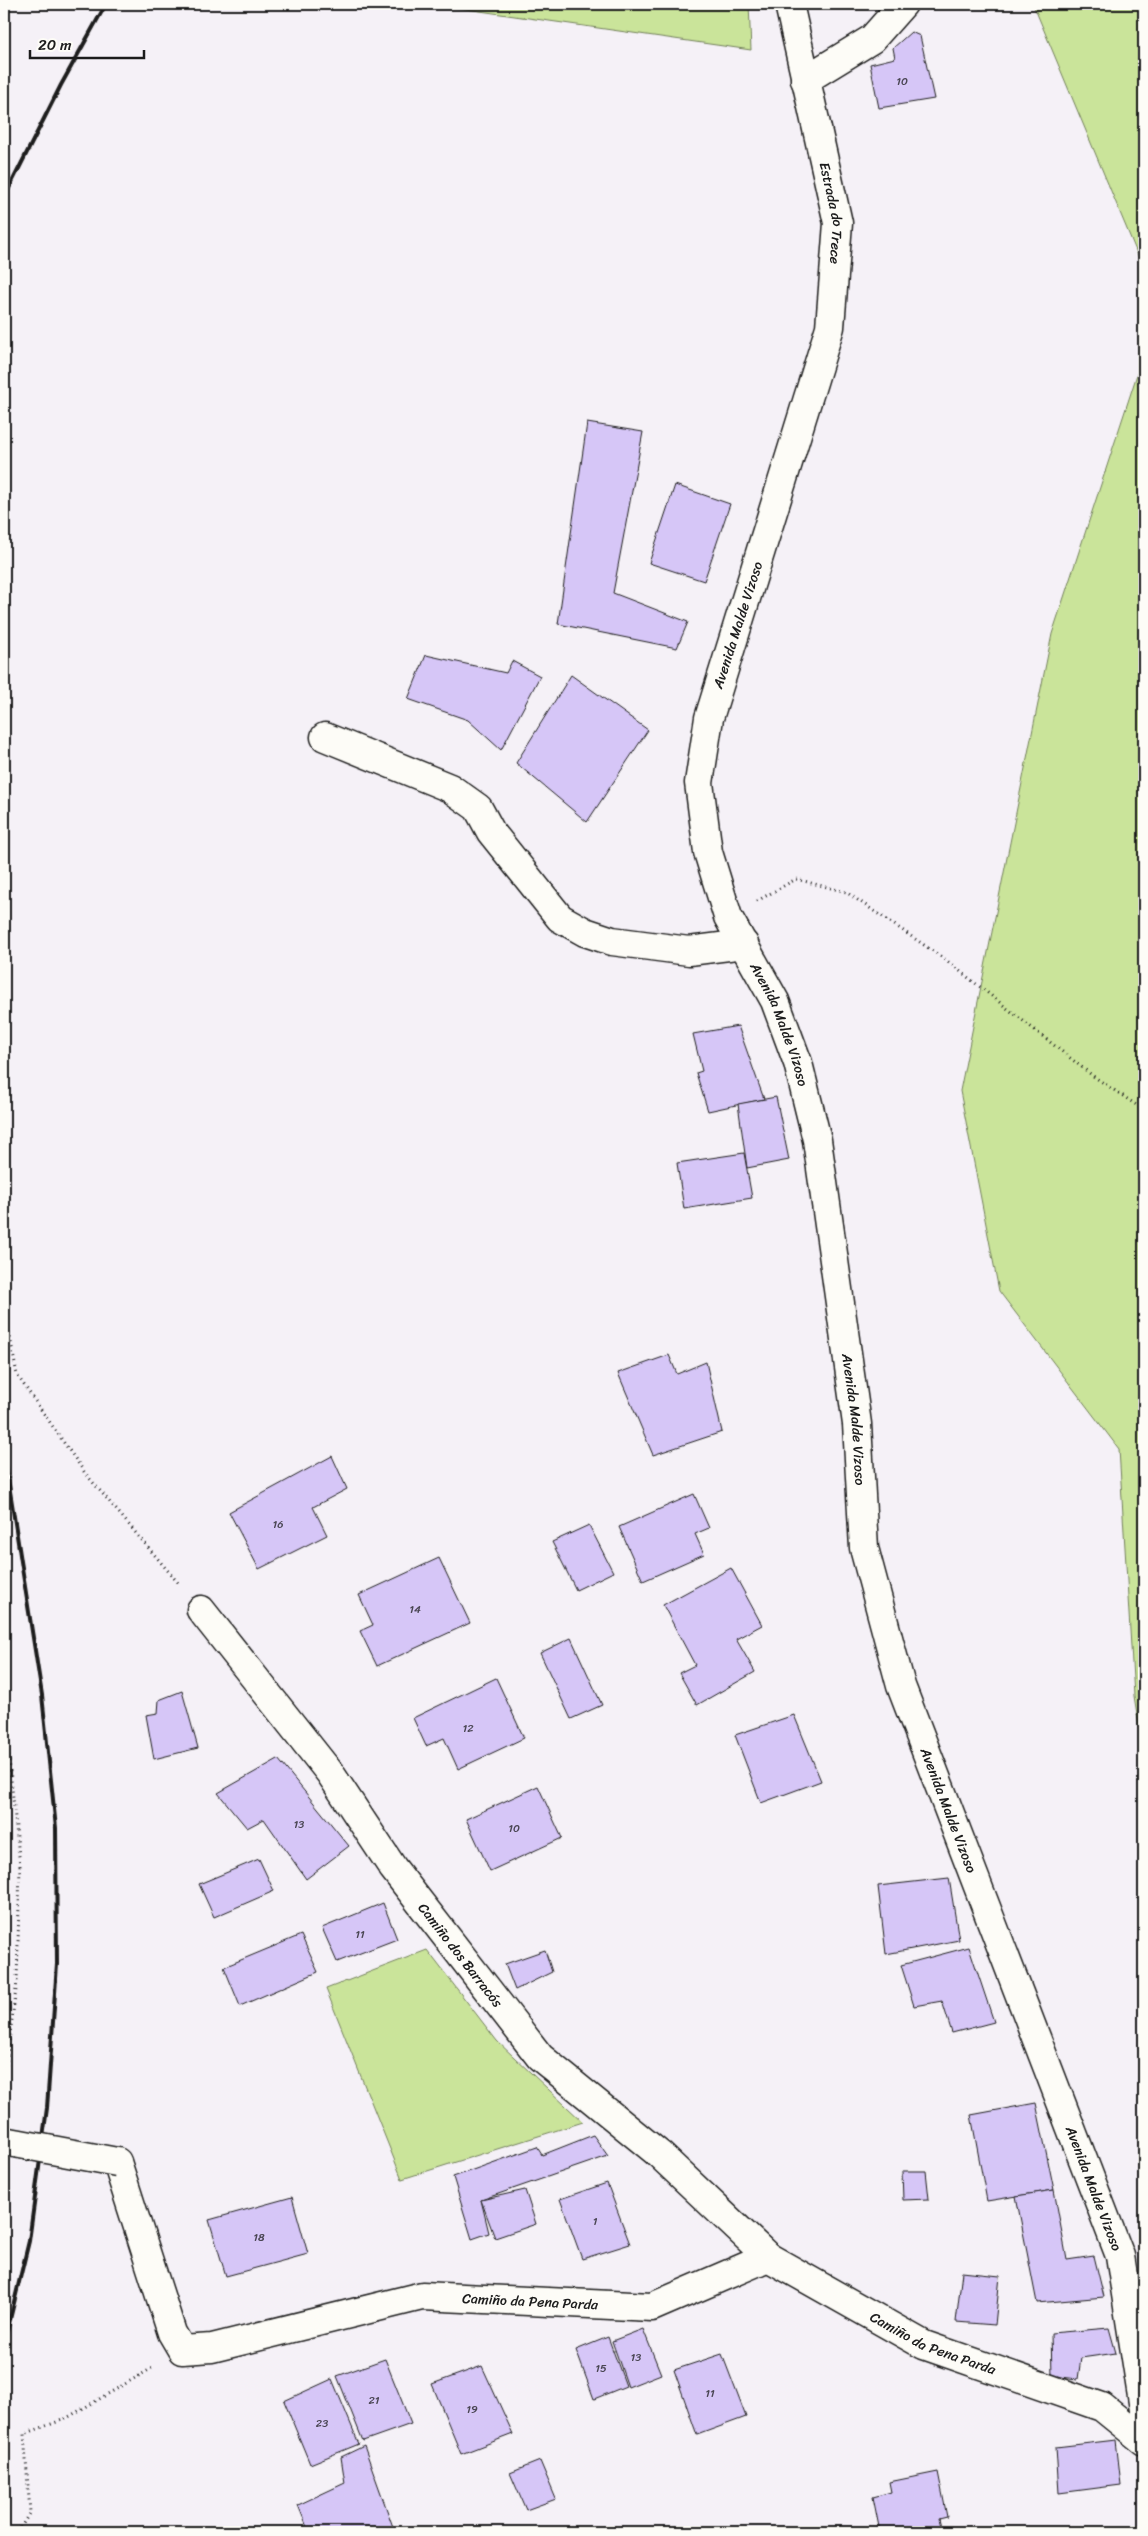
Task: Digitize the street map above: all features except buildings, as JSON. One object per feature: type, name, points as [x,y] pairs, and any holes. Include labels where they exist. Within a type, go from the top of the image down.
[{"type":"street","name":"Estrada do Trece","points":[[789,4],[838,223],[830,327],[802,423]]},
{"type":"street","points":[[805,80],[872,39],[903,4]]},
{"type":"street","name":"Avenida Malde Vizoso","points":[[802,423],[707,727],[699,783],[708,852],[728,917],[775,1001],[798,1063],[817,1140],[857,1424],[864,1548],[901,1686],[1120,2256],[1144,2409]]},
{"type":"street","points":[[325,736],[450,788],[478,808],[491,832],[560,918],[585,932],[612,941],[689,951],[744,944]]},
{"type":"street","name":"Camiño dos Barracós","points":[[201,1610],[330,1773],[393,1868],[540,2057],[659,2154],[768,2257]]},
{"type":"street","points":[[4,2141],[117,2162],[172,2333],[182,2350]]},
{"type":"street","name":"Camiño da Pena Parda","points":[[182,2350],[212,2348],[422,2296],[652,2307],[768,2257],[924,2345],[1102,2407],[1144,2441]]},
{"type":"path","points":[[728,917],[796,879],[846,892],[946,960],[1094,1076],[1144,1110]]},
{"type":"path","points":[[4,1303],[17,1375],[84,1473],[201,1610]]},
{"type":"path","points":[[4,1711],[20,1866],[17,1982],[4,2078]]},
{"type":"path","points":[[18,2532],[30,2512],[24,2434],[65,2419],[182,2350]]},
{"type":"green space","points":[[431,4],[749,4],[751,50]]},
{"type":"green space","points":[[1033,4],[1144,4],[1144,270]]},
{"type":"green space","points":[[1144,353],[1144,1756],[1134,1696],[1119,1449],[999,1291],[960,1091],[1052,634]]},
{"type":"green space","points":[[427,1950],[497,2041],[583,2122],[402,2179],[326,1989]]},
{"type":"railway","points":[[4,198],[61,85],[106,4]]},
{"type":"railway","points":[[4,1453],[42,1695],[56,1828],[57,1964],[47,2108],[29,2241],[4,2344]]}]
